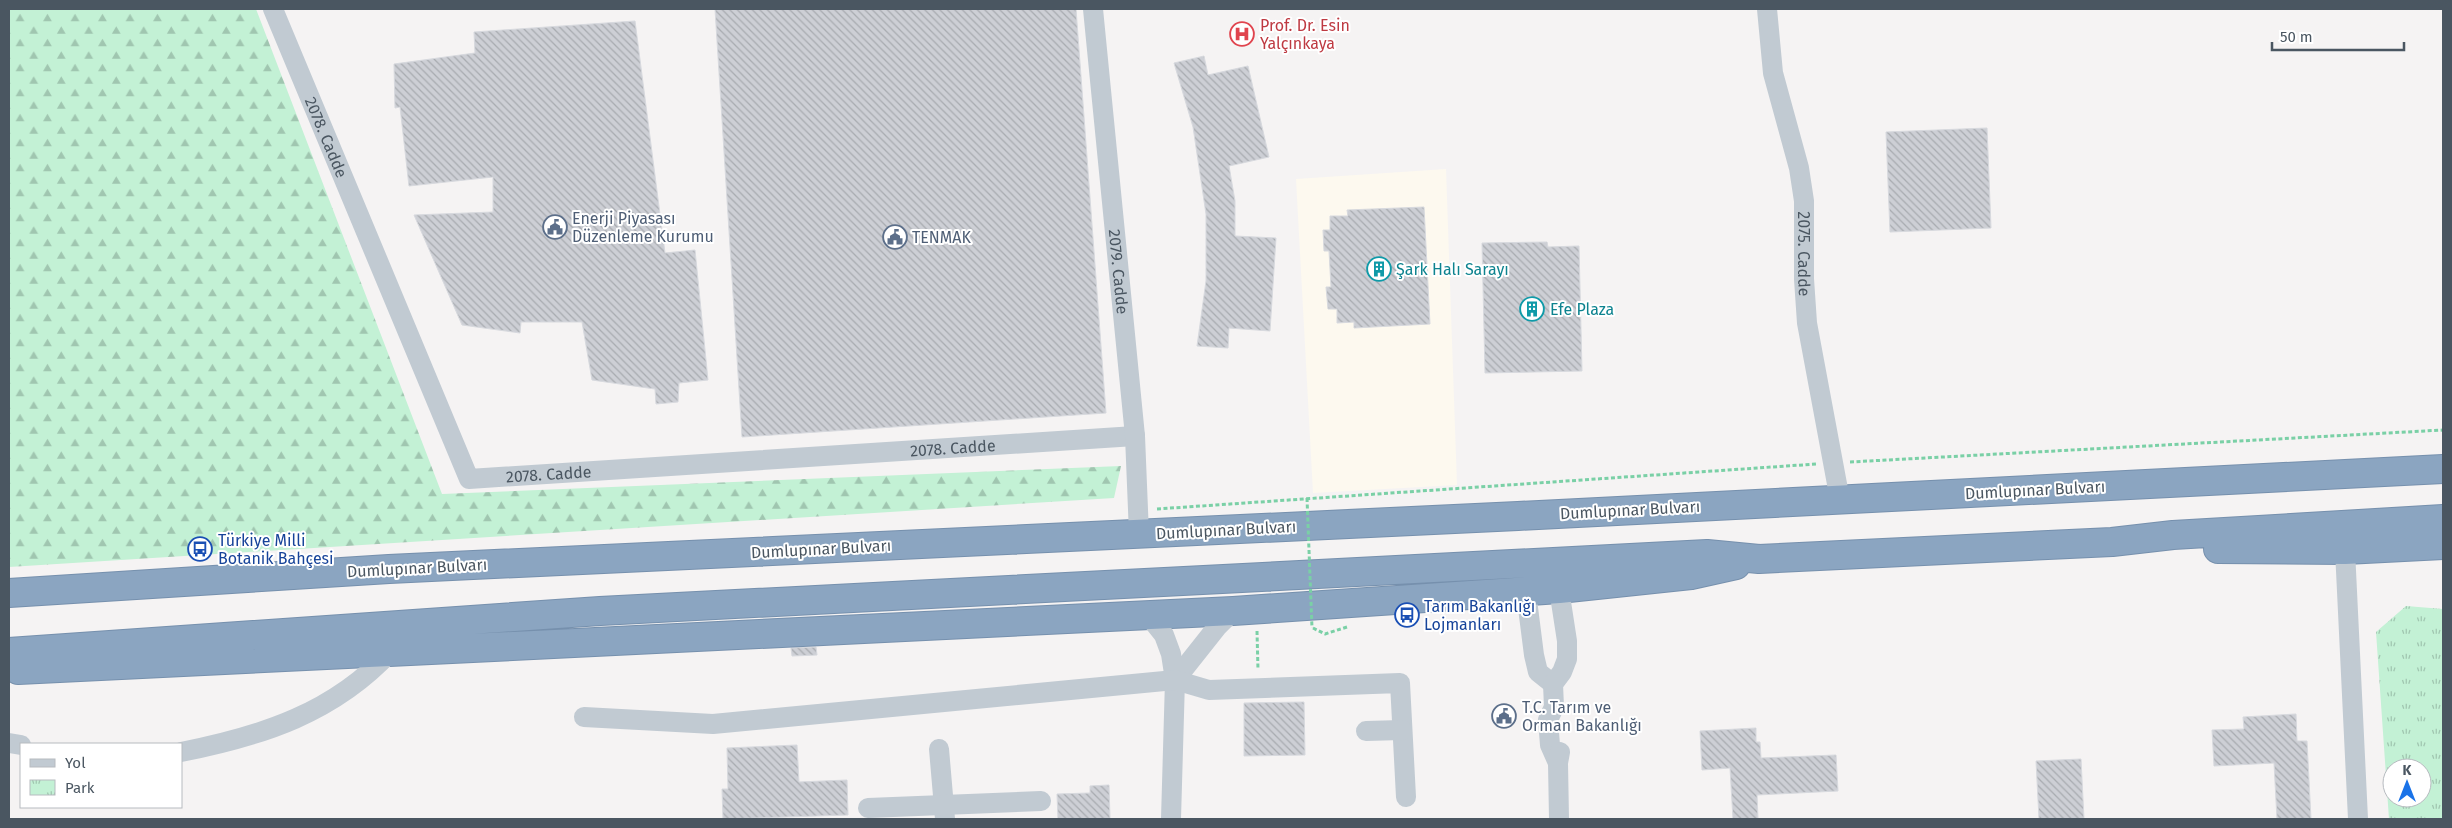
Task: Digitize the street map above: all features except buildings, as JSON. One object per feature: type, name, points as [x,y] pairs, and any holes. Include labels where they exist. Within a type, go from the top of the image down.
[{"type":"highway","name":"Dumlupınar Bulvarı","points":[[9,593],[1139,522],[1840,500],[2443,469]]},
{"type":"highway","points":[[9,652],[610,611],[1707,554],[1759,559],[2112,542],[2173,535],[2443,519]]},
{"type":"highway","points":[[2112,542],[2174,549],[2345,550],[2443,545]]},
{"type":"highway","points":[[9,671],[1233,611],[1559,589],[1691,575],[1759,559]]},
{"type":"street","name":"2078. Cadde","points":[[273,9],[470,479],[1135,436]]},
{"type":"street","name":"2079. Cadde","points":[[1093,9],[1135,436],[1139,522]]},
{"type":"street","name":"2075. Cadde","points":[[1767,9],[1773,73],[1799,168],[1804,201],[1804,279],[1807,323],[1840,500]]},
{"type":"street","points":[[2345,550],[2358,819]]},
{"type":"street","points":[[1559,589],[1567,641],[1567,659],[1562,672],[1553,684],[1554,707],[1561,720],[1562,743],[1558,763],[1559,819]]},
{"type":"street","points":[[1526,592],[1538,672],[1553,684]]},
{"type":"street","points":[[1175,680],[1217,627],[1233,611]]},
{"type":"street","points":[[1148,615],[1164,635],[1171,654],[1175,680],[1172,819]]},
{"type":"street","points":[[182,752],[233,742],[292,720],[336,698],[370,675],[391,652]]},
{"type":"street","points":[[584,717],[713,724],[1175,680],[1209,690],[1400,683],[1406,797]]},
{"type":"street","points":[[1366,731],[1402,730]]},
{"type":"street","points":[[939,748],[944,812]]},
{"type":"street","points":[[868,808],[944,812],[1041,801]]},
{"type":"path","points":[[1139,522],[1307,498],[1834,463],[2443,430]]},
{"type":"path","points":[[1307,498],[1312,628],[1325,634],[1352,625]]},
{"type":"path","points":[[1257,627],[1258,688]]},
{"type":"shaded area","points":[[1446,169],[1457,485],[1313,493],[1296,179]]},
{"type":"green space","points":[[9,9],[256,9],[442,494],[1121,466],[1114,498],[9,567]]},
{"type":"green space","points":[[2406,606],[2443,609],[2443,819],[2389,819],[2388,808],[2432,808],[2432,758],[2385,758],[2376,632]]},
{"type":"place","name":"Prof. Dr. Esin Yalçınkaya","points":[[1242,34]]},
{"type":"place","name":"Enerji Piyasası Düzenleme Kurumu","points":[[555,227]]},
{"type":"place","name":"TENMAK","points":[[895,237]]},
{"type":"place","name":"Şark Halı Sarayı","points":[[1379,269]]},
{"type":"place","name":"Efe Plaza","points":[[1532,309]]},
{"type":"place","name":"Türkiye Milli Botanik Bahçesi","points":[[200,549]]},
{"type":"place","name":"Tarım Bakanlığı Lojmanları","points":[[1407,615]]},
{"type":"place","name":"T.C. Tarım ve Orman Bakanlığı","points":[[1504,716]]}]
